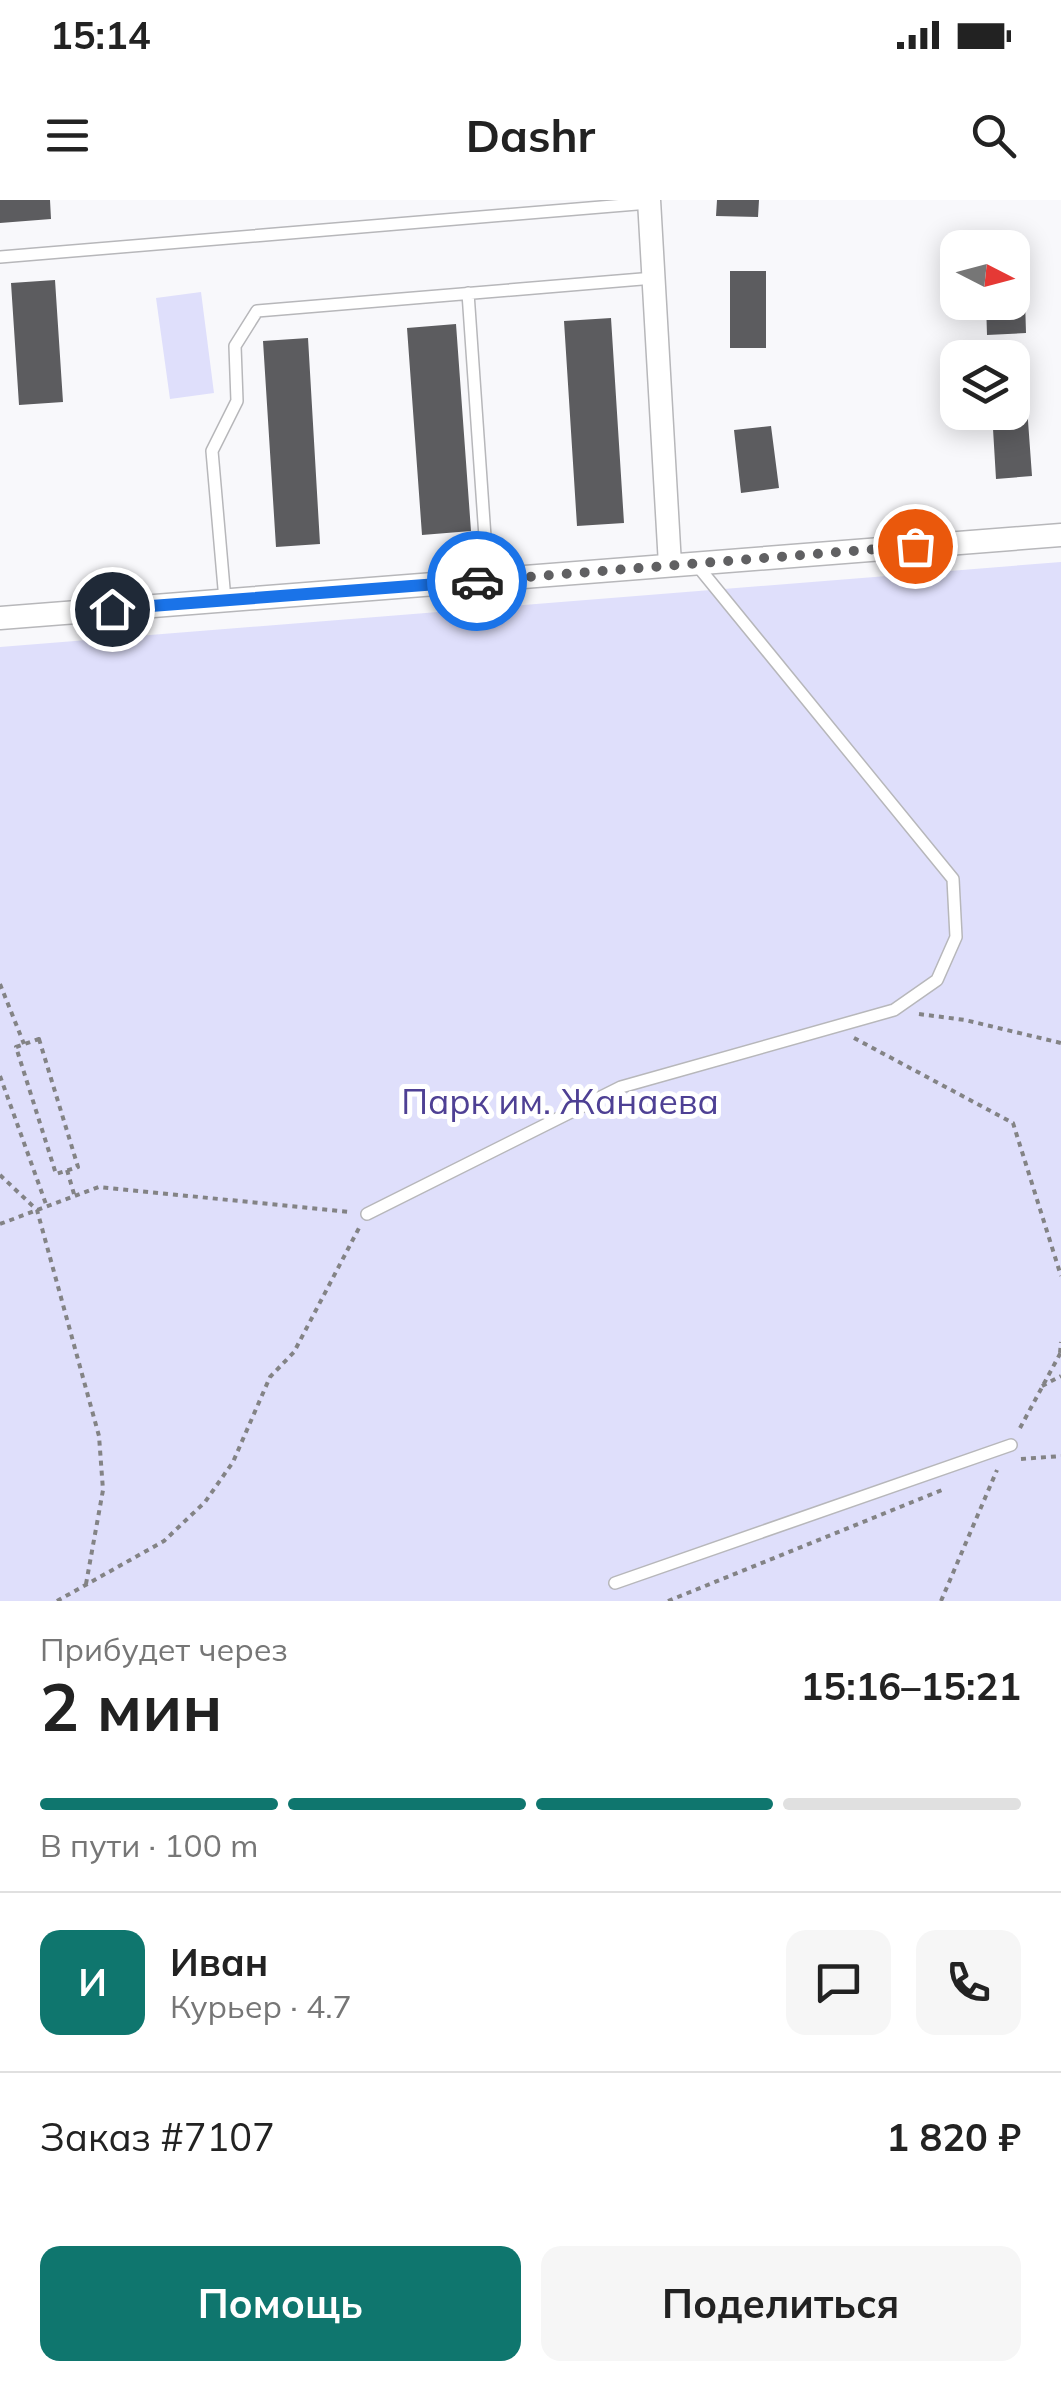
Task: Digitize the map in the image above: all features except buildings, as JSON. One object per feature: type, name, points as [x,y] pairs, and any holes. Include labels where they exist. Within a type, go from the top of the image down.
[{"type":"street","points":[[649,202],[670,565]]},
{"type":"street","points":[[0,618],[1061,535]]},
{"type":"lane","points":[[0,257],[649,202]]},
{"type":"lane","points":[[224,600],[212,451],[238,401],[235,346],[258,311],[654,278]]},
{"type":"lane","points":[[468,293],[488,580]]},
{"type":"lane","points":[[367,1214],[621,1086],[894,1010],[937,980],[956,937],[953,879],[696,564]]},
{"type":"lane","points":[[615,1582],[1010,1445]]},
{"type":"path","points":[[0,984],[24,1045]]},
{"type":"path","points":[[894,1010],[965,1020],[1061,1043]]},
{"type":"path","points":[[832,1027],[1013,1123],[1061,1276]]},
{"type":"path","points":[[39,1039],[78,1167],[67,1170],[56,1174],[16,1048],[39,1039]]},
{"type":"path","points":[[0,1076],[47,1207]]},
{"type":"path","points":[[67,1170],[75,1196]]},
{"type":"path","points":[[0,1176],[20,1190],[37,1210],[99,1436],[103,1490],[86,1585]]},
{"type":"path","points":[[0,1224],[100,1188],[367,1214],[294,1352],[270,1377],[233,1462],[205,1502],[164,1542],[57,1601]]},
{"type":"path","points":[[1060,1353],[1061,1342]]},
{"type":"path","points":[[1042,1386],[1061,1376]]},
{"type":"path","points":[[1021,1459],[1061,1456]]},
{"type":"path","points":[[941,1601],[1001,1461]]},
{"type":"green space","points":[[201,292],[214,393],[170,399],[156,298]]},
{"type":"green space","name":"Парк им. Жанаева","points":[[1061,562],[1061,1601],[0,1601],[0,647]]},
{"type":"way so far","points":[[477,581],[915,546]]},
{"type":"route","points":[[112,609],[477,581]]}]
